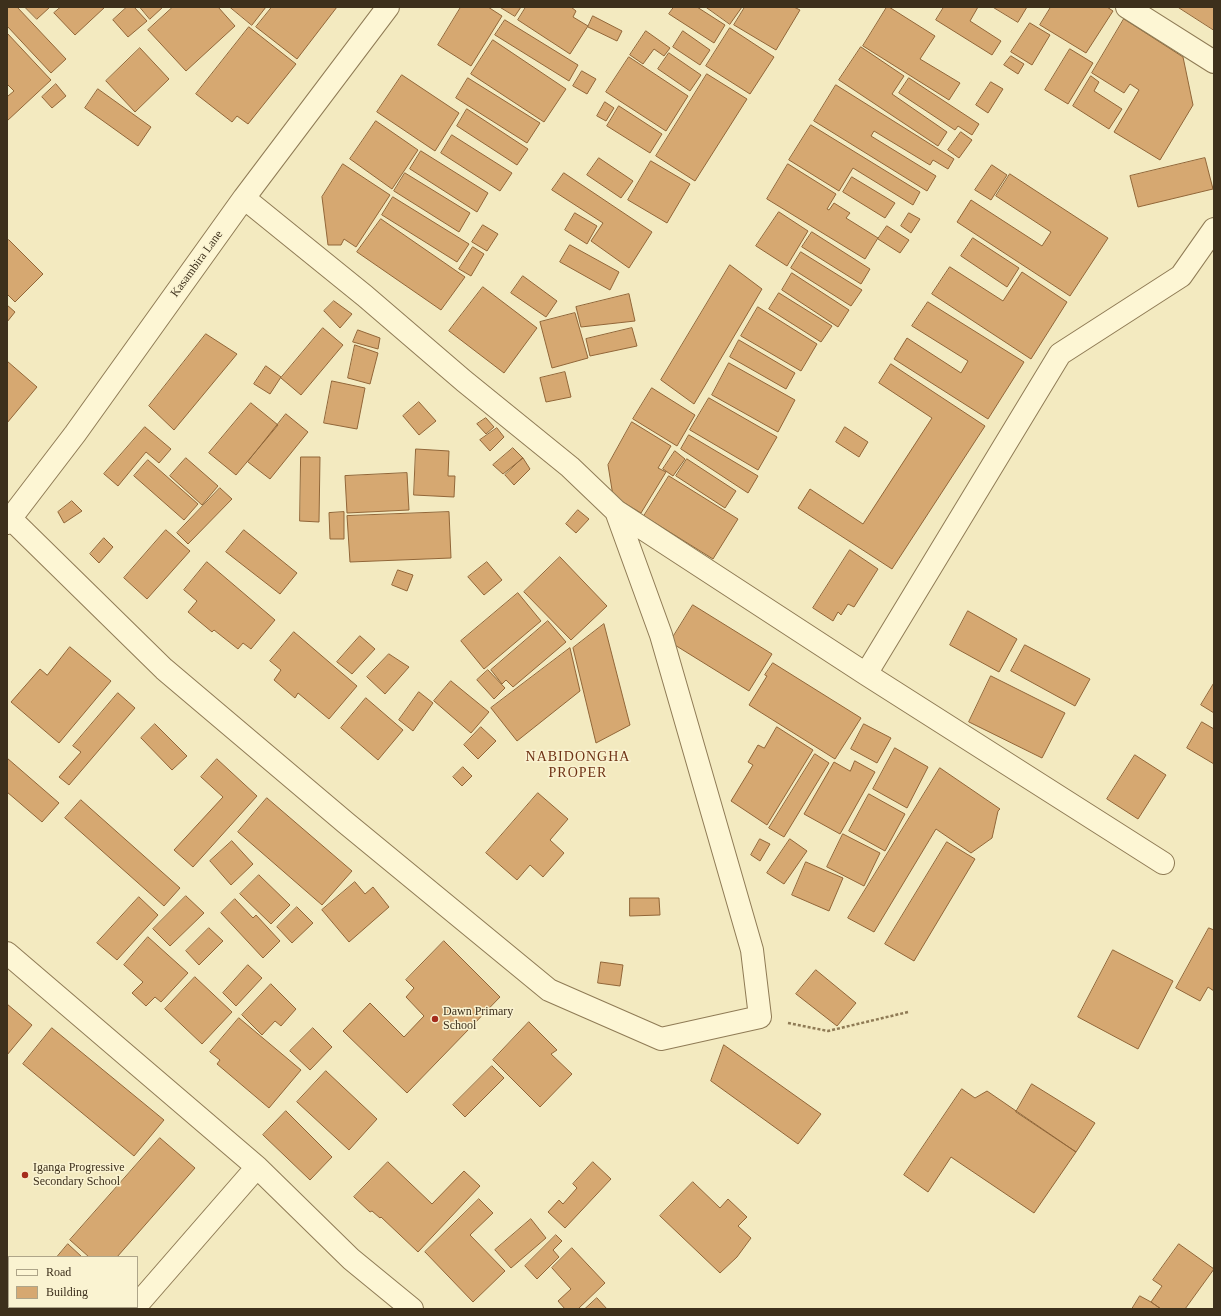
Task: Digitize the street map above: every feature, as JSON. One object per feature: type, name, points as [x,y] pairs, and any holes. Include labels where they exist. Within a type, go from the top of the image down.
[{"type":"street","name":"Kasambira Lane","points":[[9,520],[75,434],[244,198],[388,7]]},
{"type":"street","points":[[1127,7],[1214,62]]},
{"type":"street","points":[[244,198],[365,296],[464,381],[570,467],[616,511],[866,674],[1163,863]]},
{"type":"street","points":[[866,674],[1060,354],[1181,276],[1214,229]]},
{"type":"street","points":[[9,520],[164,669],[346,823],[549,990],[661,1039],[760,1017],[752,950],[661,635],[616,511]]},
{"type":"street","points":[[7,953],[257,1167],[351,1259],[412,1309]]},
{"type":"street","points":[[138,1304],[257,1167]]},
{"type":"path","points":[[760,1017],[828,1031],[908,1012]]},
{"type":"building","points":[[7,7],[17,7],[66,59],[51,73],[7,26]]},
{"type":"building","points":[[25,7],[50,7],[37,19]]},
{"type":"building","points":[[61,7],[105,7],[75,35],[54,13]]},
{"type":"building","points":[[127,7],[134,7],[147,21],[128,37],[113,20]]},
{"type":"building","points":[[140,7],[163,7],[150,19]]},
{"type":"building","points":[[173,7],[218,7],[235,26],[186,71],[148,30]]},
{"type":"building","points":[[230,7],[266,7],[252,25]]},
{"type":"building","points":[[272,7],[337,7],[297,59],[256,27]]},
{"type":"building","points":[[461,7],[488,7],[502,16],[471,66],[438,45]]},
{"type":"building","points":[[500,7],[521,7],[515,16]]},
{"type":"building","points":[[526,7],[571,7],[576,11],[573,17],[588,26],[570,54],[518,20]]},
{"type":"building","points":[[674,7],[697,7],[725,25],[714,43],[669,14]]},
{"type":"building","points":[[706,7],[742,7],[730,24]]},
{"type":"building","points":[[745,7],[794,7],[800,10],[776,50],[734,25]]},
{"type":"building","points":[[887,7],[935,36],[920,59],[960,83],[949,100],[863,46]]},
{"type":"building","points":[[944,7],[978,7],[970,21],[1001,41],[992,55],[936,20]]},
{"type":"building","points":[[993,7],[1027,7],[1018,22]]},
{"type":"building","points":[[1051,7],[1107,7],[1113,11],[1086,53],[1040,25]]},
{"type":"building","points":[[1178,7],[1214,7],[1214,30]]},
{"type":"building","points":[[593,16],[622,31],[617,41],[588,27]]},
{"type":"building","points":[[1124,19],[1183,57],[1193,105],[1160,160],[1114,132],[1139,90],[1130,84],[1124,93],[1092,73]]},
{"type":"building","points":[[505,20],[578,65],[569,81],[495,35]]},
{"type":"building","points":[[1030,23],[1050,35],[1032,65],[1011,52]]},
{"type":"building","points":[[249,27],[296,64],[248,124],[237,116],[232,122],[196,94]]},
{"type":"building","points":[[730,28],[774,57],[750,94],[706,66]]},
{"type":"building","points":[[646,31],[670,48],[664,56],[654,49],[643,64],[630,55]]},
{"type":"building","points":[[683,31],[710,50],[700,65],[673,47]]},
{"type":"building","points":[[7,33],[51,80],[7,121],[7,95],[8,96],[14,91],[7,84]]},
{"type":"building","points":[[493,40],[566,89],[544,122],[471,74]]},
{"type":"building","points":[[861,47],[904,76],[892,94],[947,132],[938,146],[839,80]]},
{"type":"building","points":[[140,48],[169,79],[135,112],[106,81]]},
{"type":"building","points":[[1070,49],[1093,63],[1068,104],[1045,90]]},
{"type":"building","points":[[669,53],[701,75],[690,91],[658,69]]},
{"type":"building","points":[[1011,56],[1024,64],[1018,74],[1004,65]]},
{"type":"building","points":[[629,57],[688,96],[666,131],[606,92]]},
{"type":"building","points":[[582,71],[596,79],[587,94],[573,86]]},
{"type":"building","points":[[707,74],[747,99],[695,181],[656,156]]},
{"type":"building","points":[[402,75],[459,113],[435,151],[377,112]]},
{"type":"building","points":[[1091,76],[1099,82],[1094,91],[1122,109],[1109,129],[1073,106]]},
{"type":"building","points":[[468,78],[540,123],[527,143],[456,98]]},
{"type":"building","points":[[909,78],[979,124],[972,135],[958,126],[955,130],[899,93]]},
{"type":"building","points":[[991,82],[1003,89],[988,113],[976,105]]},
{"type":"building","points":[[56,84],[66,96],[52,108],[42,97]]},
{"type":"building","points":[[836,85],[954,159],[948,169],[933,160],[930,165],[874,131],[871,136],[936,176],[927,191],[814,121]]},
{"type":"building","points":[[98,89],[151,127],[138,146],[85,108]]},
{"type":"building","points":[[605,102],[614,108],[606,121],[597,116]]},
{"type":"building","points":[[619,106],[662,134],[650,153],[607,126]]},
{"type":"building","points":[[467,109],[528,149],[517,165],[457,126]]},
{"type":"building","points":[[376,121],[418,150],[392,189],[350,159]]},
{"type":"building","points":[[811,125],[920,192],[913,205],[853,168],[839,191],[789,160]]},
{"type":"building","points":[[961,132],[972,140],[959,158],[948,150]]},
{"type":"building","points":[[452,135],[512,173],[500,191],[441,153]]},
{"type":"building","points":[[421,151],[488,193],[477,212],[410,169]]},
{"type":"building","points":[[599,158],[633,181],[621,198],[587,175]]},
{"type":"building","points":[[1205,158],[1213,189],[1138,207],[1130,176]]},
{"type":"building","points":[[651,161],[690,184],[667,223],[628,200]]},
{"type":"building","points":[[343,164],[390,195],[356,247],[344,239],[341,245],[328,245],[322,197]]},
{"type":"building","points":[[788,164],[836,194],[827,209],[829,210],[834,203],[850,213],[846,218],[878,238],[865,259],[767,199]]},
{"type":"building","points":[[992,165],[1007,175],[991,200],[975,190]]},
{"type":"building","points":[[405,173],[470,213],[459,232],[394,191]]},
{"type":"building","points":[[564,173],[652,232],[629,268],[591,241],[603,223],[552,190]]},
{"type":"building","points":[[1010,174],[1108,238],[1070,296],[957,222],[971,200],[1042,246],[1051,232],[996,196]]},
{"type":"building","points":[[852,177],[895,203],[885,218],[843,192]]},
{"type":"building","points":[[393,197],[469,244],[457,262],[382,215]]},
{"type":"building","points":[[779,212],[808,231],[787,266],[756,246]]},
{"type":"building","points":[[575,213],[597,226],[587,244],[565,230]]},
{"type":"building","points":[[909,213],[920,219],[911,233],[901,226]]},
{"type":"building","points":[[381,219],[465,277],[441,310],[357,252]]},
{"type":"building","points":[[483,225],[498,234],[487,251],[472,242]]},
{"type":"building","points":[[887,226],[909,240],[900,253],[878,239]]},
{"type":"building","points":[[812,232],[870,269],[861,284],[802,247]]},
{"type":"building","points":[[973,238],[1019,268],[1007,287],[961,256]]},
{"type":"building","points":[[9,240],[43,274],[15,302],[7,294],[7,241]]},
{"type":"building","points":[[570,245],[619,272],[610,290],[560,262]]},
{"type":"building","points":[[473,247],[484,254],[471,276],[459,269]]},
{"type":"building","points":[[801,252],[862,290],[851,306],[791,268]]},
{"type":"building","points":[[730,265],[762,289],[694,404],[661,380]]},
{"type":"building","points":[[950,267],[1003,301],[1022,272],[1067,302],[1031,359],[932,294]]},
{"type":"building","points":[[792,273],[849,310],[838,327],[782,290]]},
{"type":"building","points":[[523,276],[557,301],[546,317],[511,293]]},
{"type":"building","points":[[483,287],[537,328],[504,373],[449,331]]},
{"type":"building","points":[[779,293],[832,326],[821,342],[769,309]]},
{"type":"building","points":[[629,294],[635,321],[581,327],[576,307]]},
{"type":"building","points":[[334,301],[352,314],[340,328],[324,311]]},
{"type":"building","points":[[928,302],[1024,362],[988,419],[894,359],[907,338],[961,373],[968,361],[912,326]]},
{"type":"building","points":[[7,305],[15,312],[7,322]]},
{"type":"building","points":[[758,307],[817,344],[801,371],[741,336]]},
{"type":"building","points":[[575,313],[588,358],[552,368],[540,322]]},
{"type":"building","points":[[323,328],[343,345],[301,395],[281,378]]},
{"type":"building","points":[[632,328],[637,346],[590,356],[586,339]]},
{"type":"building","points":[[358,330],[380,338],[378,349],[353,342]]},
{"type":"building","points":[[206,334],[237,354],[174,430],[149,406]]},
{"type":"building","points":[[739,340],[795,373],[786,389],[730,357]]},
{"type":"building","points":[[355,345],[378,353],[370,384],[348,378]]},
{"type":"building","points":[[7,361],[37,387],[7,423]]},
{"type":"building","points":[[729,363],[795,400],[778,432],[712,395]]},
{"type":"building","points":[[891,364],[985,426],[892,569],[798,508],[810,489],[863,524],[932,418],[879,383]]},
{"type":"building","points":[[266,366],[281,377],[270,394],[254,384]]},
{"type":"building","points":[[565,372],[571,397],[546,402],[540,378]]},
{"type":"building","points":[[332,381],[365,388],[357,429],[324,423]]},
{"type":"building","points":[[652,388],[695,415],[677,446],[633,419]]},
{"type":"building","points":[[709,398],[777,437],[758,470],[690,430]]},
{"type":"building","points":[[419,402],[436,421],[419,435],[403,416]]},
{"type":"building","points":[[251,403],[278,425],[236,475],[209,453]]},
{"type":"building","points":[[286,414],[308,432],[270,479],[248,462]]},
{"type":"building","points":[[486,418],[494,427],[486,434],[477,424]]},
{"type":"building","points":[[632,422],[671,446],[658,468],[666,472],[641,513],[613,496],[608,465]]},
{"type":"building","points":[[145,427],[171,449],[159,463],[146,452],[118,486],[104,474]]},
{"type":"building","points":[[845,427],[868,442],[859,457],[836,442]]},
{"type":"building","points":[[497,428],[504,437],[490,451],[480,440]]},
{"type":"building","points":[[689,435],[758,476],[748,493],[681,449]]},
{"type":"building","points":[[513,448],[523,458],[503,474],[493,465]]},
{"type":"building","points":[[416,449],[449,451],[448,476],[455,476],[454,497],[414,495]]},
{"type":"building","points":[[675,451],[685,459],[673,476],[663,469]]},
{"type":"building","points":[[301,457],[320,457],[319,522],[300,521]]},
{"type":"building","points":[[186,458],[218,486],[202,505],[170,476]]},
{"type":"building","points":[[523,458],[530,469],[514,485],[505,475]]},
{"type":"building","points":[[687,459],[736,491],[725,508],[676,476]]},
{"type":"building","points":[[148,460],[198,504],[184,520],[134,476]]},
{"type":"building","points":[[407,473],[409,510],[347,513],[345,476]]},
{"type":"building","points":[[669,476],[738,519],[713,559],[644,516]]},
{"type":"building","points":[[220,488],[232,499],[188,544],[177,533]]},
{"type":"building","points":[[72,501],[82,511],[64,523],[58,512]]},
{"type":"building","points":[[578,510],[589,519],[576,533],[566,524]]},
{"type":"building","points":[[344,512],[344,539],[330,539],[329,513]]},
{"type":"building","points":[[449,512],[451,558],[350,562],[347,516]]},
{"type":"building","points":[[166,530],[190,551],[147,599],[124,578]]},
{"type":"building","points":[[244,530],[297,573],[280,594],[226,552]]},
{"type":"building","points":[[104,538],[113,547],[99,563],[90,554]]},
{"type":"building","points":[[850,550],[878,569],[854,607],[848,604],[841,615],[838,612],[833,621],[813,608]]},
{"type":"building","points":[[560,557],[607,606],[571,640],[524,592]]},
{"type":"building","points":[[207,562],[275,620],[251,649],[243,643],[238,649],[214,630],[212,632],[188,612],[197,601],[184,590]]},
{"type":"building","points":[[487,562],[502,580],[484,595],[468,577]]},
{"type":"building","points":[[398,570],[413,575],[407,591],[392,585]]},
{"type":"building","points":[[518,593],[541,621],[484,669],[461,641]]},
{"type":"building","points":[[693,605],[772,654],[749,691],[670,642]]},
{"type":"building","points":[[968,611],[1017,639],[999,672],[950,645]]},
{"type":"building","points":[[548,621],[566,642],[513,687],[506,680],[502,684],[491,670]]},
{"type":"building","points":[[604,624],[630,725],[596,743],[573,648]]},
{"type":"building","points":[[294,632],[357,686],[329,719],[298,693],[295,698],[274,680],[281,670],[270,661]]},
{"type":"building","points":[[360,636],[375,649],[352,674],[337,662]]},
{"type":"building","points":[[1025,645],[1090,679],[1075,706],[1011,671]]},
{"type":"building","points":[[70,647],[111,681],[59,743],[11,702],[40,669],[47,675]]},
{"type":"building","points":[[570,648],[580,691],[517,741],[491,708]]},
{"type":"building","points":[[389,654],[409,667],[385,694],[367,677]]},
{"type":"building","points":[[773,663],[861,718],[835,759],[749,705],[767,676],[765,675]]},
{"type":"building","points":[[488,670],[505,688],[494,699],[477,680]]},
{"type":"building","points":[[991,676],[1065,713],[1042,758],[969,722]]},
{"type":"building","points":[[451,681],[489,712],[471,733],[434,701]]},
{"type":"building","points":[[1214,683],[1214,713],[1201,705]]},
{"type":"building","points":[[419,692],[433,703],[413,731],[399,720]]},
{"type":"building","points":[[118,693],[135,708],[69,785],[59,777],[81,752],[73,746]]},
{"type":"building","points":[[366,698],[403,730],[378,760],[341,728]]},
{"type":"building","points":[[1202,722],[1214,729],[1214,764],[1187,748]]},
{"type":"building","points":[[155,724],[187,756],[172,770],[141,738]]},
{"type":"building","points":[[864,724],[891,738],[877,763],[851,749]]},
{"type":"building","points":[[481,727],[496,741],[478,759],[464,745]]},
{"type":"building","points":[[777,727],[813,750],[767,825],[731,801],[753,765],[748,762],[758,745],[764,748]]},
{"type":"building","points":[[895,748],[928,767],[907,808],[873,789]]},
{"type":"building","points":[[815,754],[829,763],[784,837],[769,828]]},
{"type":"building","points":[[1135,755],[1166,775],[1138,819],[1107,799]]},
{"type":"building","points":[[7,758],[59,803],[42,822],[7,792]]},
{"type":"building","points":[[217,759],[257,796],[193,867],[174,850],[223,797],[201,777]]},
{"type":"building","points":[[855,761],[875,772],[840,834],[804,814],[834,762],[850,771]]},
{"type":"building","points":[[463,767],[472,776],[462,786],[453,777]]},
{"type":"building","points":[[940,768],[1000,809],[998,811],[992,838],[971,853],[936,829],[874,932],[848,918]]},
{"type":"building","points":[[538,793],[568,819],[550,840],[564,853],[543,877],[530,865],[517,880],[486,853]]},
{"type":"building","points":[[869,794],[905,814],[885,851],[849,831]]},
{"type":"building","points":[[267,798],[352,871],[322,905],[238,832]]},
{"type":"building","points":[[81,800],[180,888],[164,906],[65,818]]},
{"type":"building","points":[[843,834],[880,853],[864,886],[827,867]]},
{"type":"building","points":[[760,839],[770,844],[760,861],[751,855]]},
{"type":"building","points":[[790,839],[807,851],[784,884],[767,873]]},
{"type":"building","points":[[232,841],[253,864],[231,885],[210,861]]},
{"type":"building","points":[[947,842],[975,859],[914,961],[885,944]]},
{"type":"building","points":[[806,862],[843,878],[829,911],[792,895]]},
{"type":"building","points":[[259,875],[290,905],[271,924],[240,894]]},
{"type":"building","points":[[355,882],[365,894],[373,887],[389,907],[349,942],[322,910]]},
{"type":"building","points":[[186,896],[204,913],[170,946],[153,929]]},
{"type":"building","points":[[139,897],[158,915],[117,960],[97,943]]},
{"type":"building","points":[[630,898],[659,898],[660,915],[630,916]]},
{"type":"building","points":[[235,899],[253,918],[256,915],[280,941],[263,958],[221,913]]},
{"type":"building","points":[[297,907],[313,923],[292,943],[277,927]]},
{"type":"building","points":[[209,928],[223,941],[199,965],[186,951]]},
{"type":"building","points":[[1209,928],[1214,930],[1214,991],[1208,987],[1200,1001],[1176,988]]},
{"type":"building","points":[[148,937],[188,973],[161,1002],[155,997],[146,1006],[132,993],[143,982],[124,965]]},
{"type":"building","points":[[444,941],[500,997],[407,1093],[343,1031],[370,1003],[404,1037],[424,1016],[406,997],[414,988],[406,980]]},
{"type":"building","points":[[1113,950],[1173,981],[1138,1049],[1078,1017]]},
{"type":"building","points":[[601,962],[623,965],[620,986],[598,983]]},
{"type":"building","points":[[248,965],[262,978],[236,1006],[223,993]]},
{"type":"building","points":[[816,970],[856,1003],[837,1026],[796,994]]},
{"type":"building","points":[[195,977],[232,1012],[202,1044],[165,1009]]},
{"type":"building","points":[[271,984],[296,1009],[281,1026],[275,1021],[262,1035],[242,1015]]},
{"type":"building","points":[[7,1004],[32,1025],[7,1055]]},
{"type":"building","points":[[239,1018],[301,1070],[269,1108],[217,1064],[220,1060],[210,1052]]},
{"type":"building","points":[[529,1022],[557,1050],[551,1054],[572,1074],[540,1107],[493,1060]]},
{"type":"building","points":[[52,1028],[164,1120],[134,1156],[23,1064]]},
{"type":"building","points":[[313,1028],[332,1047],[310,1070],[290,1051]]},
{"type":"building","points":[[724,1045],[821,1114],[798,1144],[711,1081]]},
{"type":"building","points":[[492,1066],[504,1078],[465,1117],[453,1105]]},
{"type":"building","points":[[326,1071],[377,1119],[349,1150],[297,1102]]},
{"type":"building","points":[[1032,1084],[1095,1123],[1076,1152],[1016,1112]]},
{"type":"building","points":[[962,1089],[975,1098],[987,1091],[1076,1152],[1034,1213],[951,1157],[928,1192],[904,1175]]},
{"type":"building","points":[[286,1111],[332,1157],[310,1180],[263,1135]]},
{"type":"building","points":[[160,1138],[195,1168],[118,1256],[88,1256],[70,1240]]},
{"type":"building","points":[[388,1162],[432,1204],[464,1171],[480,1186],[418,1252],[381,1217],[380,1218],[372,1211],[370,1212],[354,1197]]},
{"type":"building","points":[[593,1162],[611,1179],[565,1228],[548,1212],[559,1200],[563,1204],[577,1188],[573,1184]]},
{"type":"building","points":[[693,1182],[720,1208],[728,1199],[747,1217],[738,1226],[751,1238],[737,1257],[720,1273],[660,1216]]},
{"type":"building","points":[[479,1199],[493,1213],[470,1235],[505,1271],[473,1302],[425,1252]]},
{"type":"building","points":[[531,1219],[546,1238],[511,1268],[495,1250]]},
{"type":"building","points":[[556,1235],[562,1241],[553,1250],[559,1257],[537,1279],[525,1266]]},
{"type":"building","points":[[68,1244],[81,1256],[58,1256]]},
{"type":"building","points":[[1179,1244],[1214,1269],[1185,1309],[1161,1309],[1151,1302],[1162,1286],[1153,1280]]},
{"type":"building","points":[[572,1248],[605,1283],[578,1309],[565,1309],[558,1301],[571,1289],[552,1268]]},
{"type":"building","points":[[1140,1296],[1151,1302],[1161,1309],[1132,1309]]},
{"type":"building","points":[[597,1298],[607,1309],[585,1309]]},
{"type":"building","points":[[12,1308],[77,1308],[76,1309],[11,1309]]},
{"type":"place","name":"Dawn Primary School","points":[[435,1019]]},
{"type":"place","name":"Iganga Progressive Secondary School","points":[[25,1175]]},
{"type":"district","name":"NABIDONGHA PROPER","points":[[578,766]]}]
